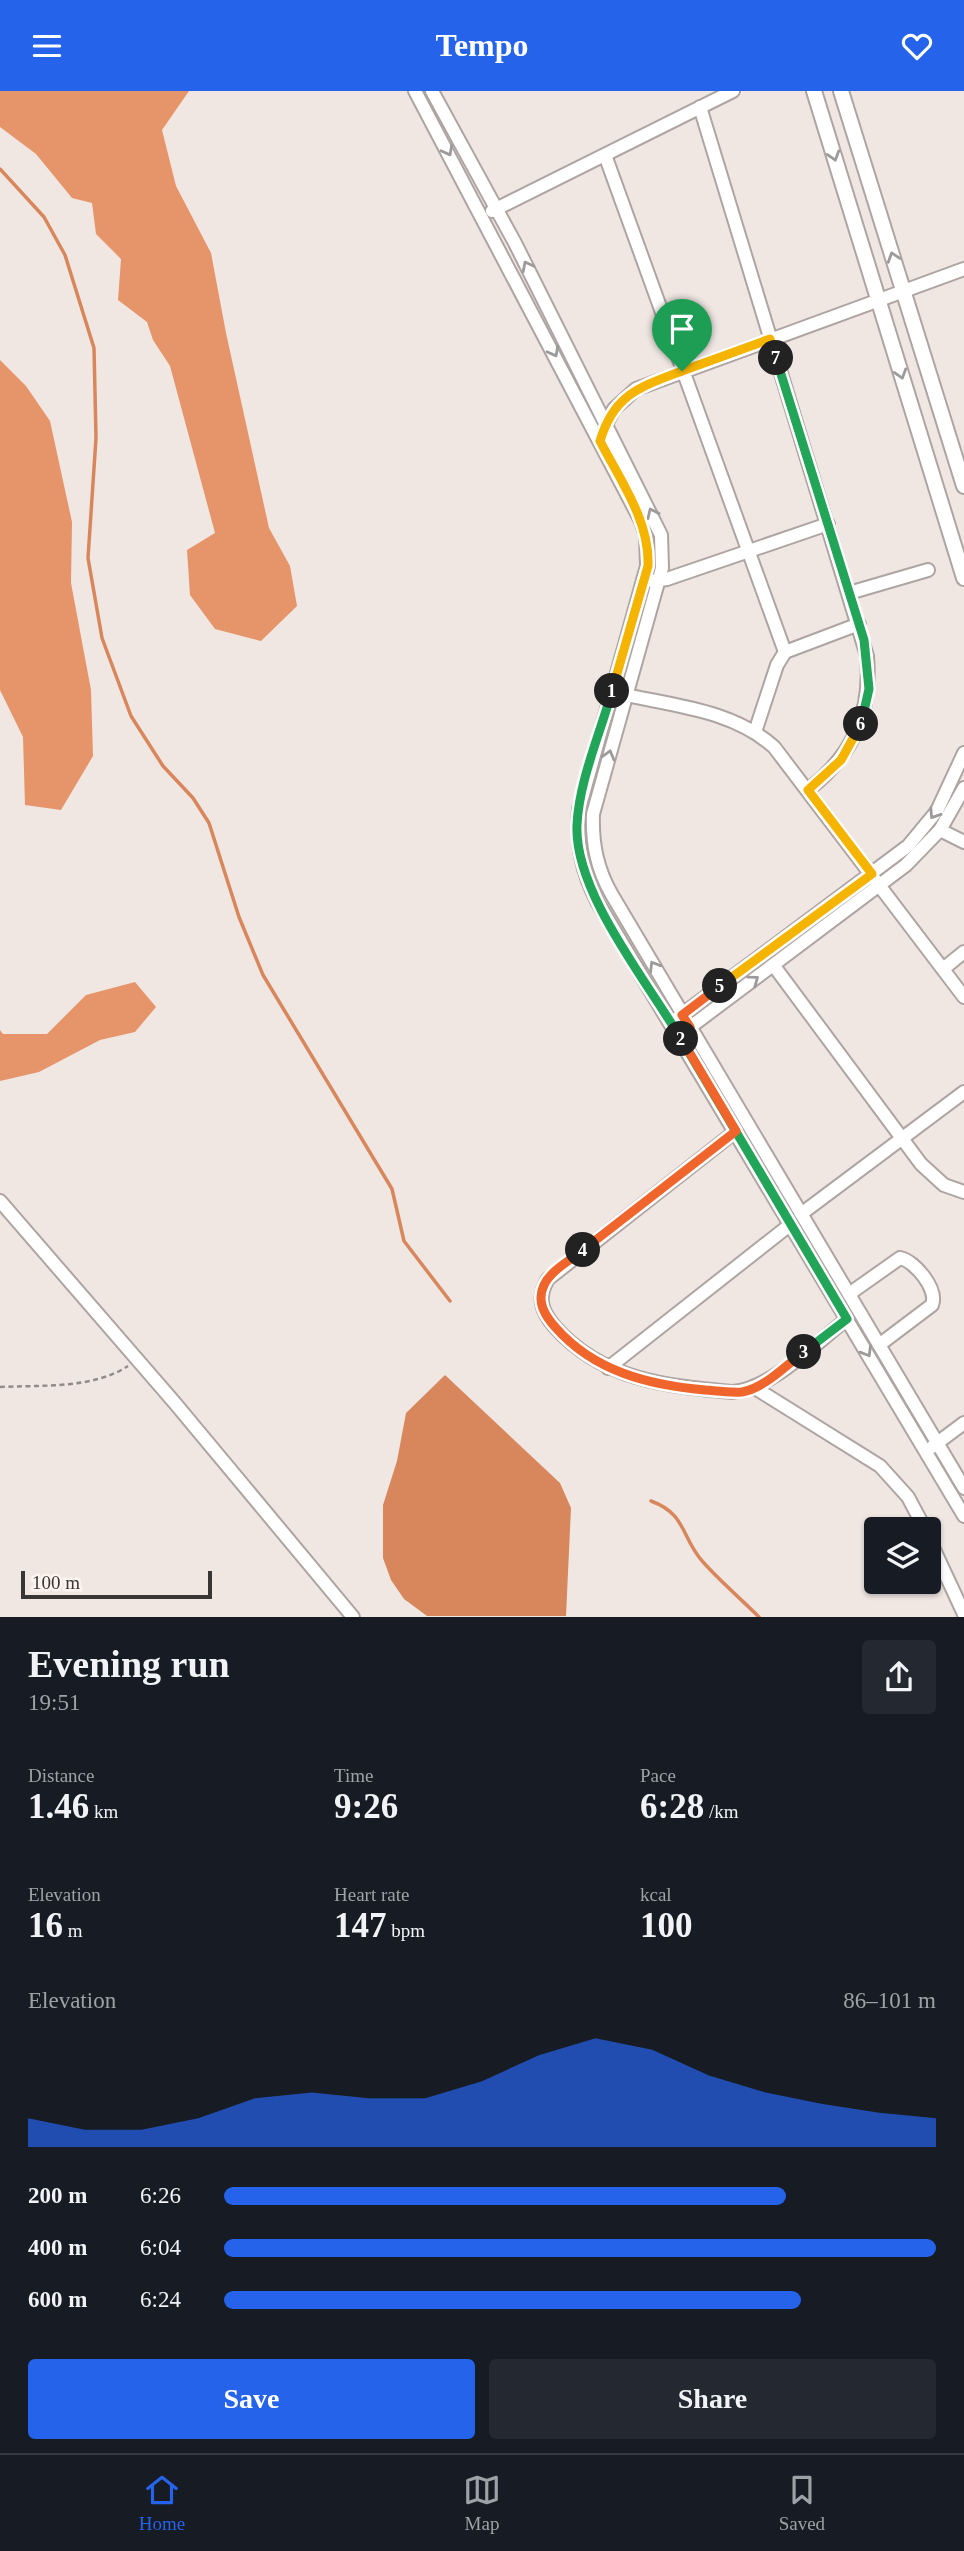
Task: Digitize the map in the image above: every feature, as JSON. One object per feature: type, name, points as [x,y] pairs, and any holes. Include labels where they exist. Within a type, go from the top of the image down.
[{"type":"street","points":[[415,91],[600,441],[646,536],[648,558],[643,580],[583,793],[577,842],[584,874],[594,896],[677,1019],[690,1027],[964,1488]]},
{"type":"street","points":[[432,91],[606,422],[661,535],[663,551],[658,581],[597,798],[594,848],[604,880],[677,1019],[679,1035],[964,1516]]},
{"type":"street","points":[[482,216],[733,91]]},
{"type":"street","points":[[814,91],[964,578]]},
{"type":"street","points":[[841,91],[964,487]]},
{"type":"street","points":[[700,107],[859,624],[869,672],[863,721],[841,760],[808,790]]},
{"type":"street","points":[[605,155],[785,652]]},
{"type":"street","points":[[600,441],[606,422],[614,409],[636,389],[877,298],[964,269]]},
{"type":"street","points":[[643,580],[658,581],[828,524]]},
{"type":"street","points":[[849,593],[929,570]]},
{"type":"street","points":[[755,731],[777,665],[785,652],[859,624]]},
{"type":"street","points":[[626,695],[728,718],[755,731],[782,756],[964,997]]},
{"type":"street","points":[[677,1019],[908,846],[928,824],[964,753]]},
{"type":"street","points":[[679,1035],[881,886],[919,854],[942,828],[964,788]]},
{"type":"street","points":[[942,828],[964,835]]},
{"type":"street","points":[[942,828],[964,842]]},
{"type":"street","points":[[943,969],[964,952]]},
{"type":"street","points":[[774,966],[932,1175],[944,1185],[964,1192]]},
{"type":"street","points":[[801,1214],[964,1091]]},
{"type":"street","points":[[736,1131],[555,1272],[543,1287],[541,1305],[550,1321],[570,1344],[608,1368],[655,1383],[732,1392],[755,1388],[847,1319]]},
{"type":"street","points":[[0,1201],[353,1616]]},
{"type":"street","points":[[608,1368],[791,1224]]},
{"type":"street","points":[[849,1294],[900,1258],[911,1263],[932,1290],[932,1305],[879,1345]]},
{"type":"street","points":[[755,1388],[880,1466],[908,1497],[919,1517]]},
{"type":"street","points":[[926,1452],[964,1423]]},
{"type":"street","points":[[941,1565],[964,1614]]},
{"type":"path","points":[[0,1387],[108,1377],[136,1360]]},
{"type":"shaded area","points":[[0,91],[189,91],[162,130],[176,186],[211,253],[269,528],[290,566],[297,606],[261,641],[215,629],[190,595],[187,550],[215,533],[170,366],[153,340],[147,322],[118,300],[121,259],[96,234],[92,203],[72,198],[36,154],[0,127]]},
{"type":"shaded area","points":[[0,360],[26,386],[50,421],[72,522],[71,583],[91,690],[93,756],[61,810],[25,805],[23,737],[0,690]]},
{"type":"shaded area","points":[[135,982],[156,1007],[135,1032],[100,1040],[39,1072],[0,1081],[0,1030],[3,1034],[47,1034],[86,995]]},
{"type":"shaded area","points":[[445,1375],[560,1483],[571,1508],[566,1616],[427,1616],[404,1599],[391,1580],[383,1558],[383,1505],[397,1461],[406,1413]]},
{"type":"waterway","points":[[0,169],[44,217],[65,255],[94,348],[96,438],[88,558],[102,638],[131,716],[163,766],[193,798],[209,823],[239,917],[263,975],[392,1189],[404,1241],[450,1301]]},
{"type":"waterway","points":[[651,1501],[671,1513],[703,1562],[759,1617]]},
{"type":"route","points":[[682,371],[636,389],[624,398],[606,422],[600,441],[641,521],[646,536],[648,566],[583,793],[577,842],[584,874],[598,903],[736,1131],[847,1319],[765,1382],[755,1388],[732,1392],[655,1383],[608,1368],[588,1358],[570,1344],[544,1314],[541,1305],[543,1287],[555,1272],[736,1131],[679,1035],[690,1027],[682,1015],[872,874],[808,790],[841,760],[853,741],[867,705],[869,672],[864,640],[770,339],[682,371]]}]
